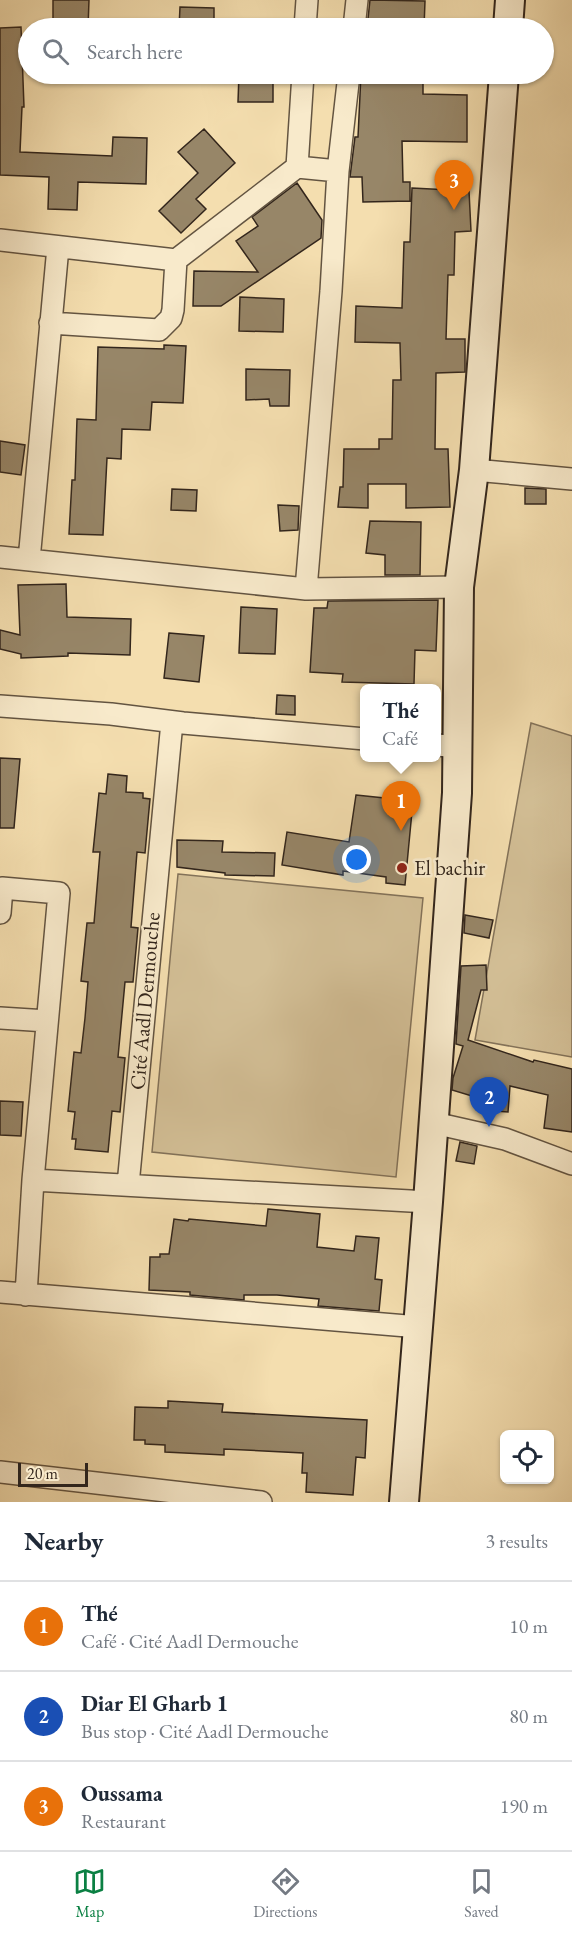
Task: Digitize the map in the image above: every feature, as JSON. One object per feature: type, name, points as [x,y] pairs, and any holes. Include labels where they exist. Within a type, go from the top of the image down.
[{"type":"main road","points":[[508,18],[510,0]]},
{"type":"main road","points":[[404,1502],[434,1123],[448,746],[459,587],[474,470],[503,84]]},
{"type":"street","points":[[306,18],[307,0]]},
{"type":"street","points":[[355,18],[357,0]]},
{"type":"street","points":[[297,167],[302,84]]},
{"type":"street","points":[[306,589],[331,291],[338,171],[348,84]]},
{"type":"street","points":[[0,240],[176,260],[297,167],[338,171]]},
{"type":"street","points":[[29,560],[58,247]]},
{"type":"street","points":[[50,322],[159,330],[171,318],[173,310],[176,260]]},
{"type":"street","points":[[474,470],[572,479]]},
{"type":"street","points":[[0,557],[306,589],[459,587]]},
{"type":"street","points":[[0,706],[111,714],[172,722],[360,739]]},
{"type":"street","name":"Cité Aadl Dermouche","points":[[128,1185],[172,722]]},
{"type":"street","points":[[0,913],[2,888],[59,893],[33,1180],[26,1295]]},
{"type":"street","points":[[0,1018],[47,1021]]},
{"type":"street","points":[[434,1123],[505,1140],[572,1164]]},
{"type":"street","points":[[33,1180],[428,1202]]},
{"type":"street","points":[[0,1292],[419,1327]]},
{"type":"street","points":[[0,1472],[261,1502]]},
{"type":"shaded area","points":[[531,723],[572,736],[572,1057],[475,1040]]},
{"type":"shaded area","points":[[178,874],[423,898],[396,1177],[152,1152]]},
{"type":"building","points":[[53,0],[89,0],[88,18],[53,18]]},
{"type":"building","points":[[370,0],[425,1],[424,18],[368,18]]},
{"type":"building","points":[[180,7],[214,8],[214,18],[179,18]]},
{"type":"building","points":[[18,27],[18,84],[23,84],[24,107],[22,107],[20,152],[112,156],[113,137],[147,138],[146,184],[78,182],[77,210],[48,209],[49,177],[0,175],[0,28]]},
{"type":"building","points":[[239,84],[273,84],[273,102],[238,102]]},
{"type":"building","points":[[361,84],[423,84],[423,94],[467,95],[467,142],[402,141],[403,182],[410,182],[410,201],[363,202],[362,177],[350,177],[355,137],[358,137]]},
{"type":"building","points":[[204,129],[235,163],[196,199],[206,209],[181,233],[159,211],[198,173],[178,152]]},
{"type":"building","points":[[297,183],[322,220],[321,238],[221,306],[193,306],[194,271],[258,272],[236,241],[258,226],[252,217]]},
{"type":"building","points":[[412,188],[469,191],[471,231],[455,232],[454,275],[448,275],[446,339],[465,339],[465,372],[436,373],[435,449],[448,449],[450,507],[406,508],[406,484],[368,484],[368,508],[338,507],[340,487],[343,487],[344,449],[379,449],[379,439],[392,439],[393,380],[401,380],[400,343],[355,342],[356,306],[402,308],[404,242],[410,242]]},
{"type":"building","points":[[240,297],[284,299],[283,332],[239,331]]},
{"type":"building","points":[[164,345],[186,346],[183,403],[152,402],[150,430],[122,429],[121,459],[107,458],[103,535],[69,534],[72,480],[75,480],[77,419],[96,420],[98,347],[164,349]]},
{"type":"building","points":[[246,369],[290,370],[289,406],[270,406],[269,399],[246,400]]},
{"type":"building","points":[[0,441],[25,445],[21,475],[0,472]]},
{"type":"building","points":[[525,488],[546,489],[546,504],[525,504]]},
{"type":"building","points":[[172,489],[197,490],[196,511],[171,510]]},
{"type":"building","points":[[278,505],[299,506],[298,530],[280,531]]},
{"type":"building","points":[[370,521],[421,522],[420,575],[385,575],[385,555],[366,553]]},
{"type":"building","points":[[66,584],[67,617],[131,619],[130,655],[68,653],[68,656],[21,658],[21,654],[0,649],[0,630],[20,635],[18,585]]},
{"type":"building","points":[[438,600],[436,651],[415,650],[414,684],[342,682],[343,674],[310,672],[314,608],[327,608],[328,601]]},
{"type":"building","points":[[241,607],[277,609],[275,654],[239,653]]},
{"type":"building","points":[[169,633],[204,636],[199,682],[164,678]]},
{"type":"building","points":[[277,695],[295,696],[295,715],[276,714]]},
{"type":"building","points":[[0,758],[20,759],[14,828],[0,828]]},
{"type":"building","points":[[108,774],[127,776],[126,792],[143,793],[143,798],[150,799],[145,853],[137,852],[131,927],[138,928],[133,982],[125,982],[118,1057],[125,1058],[120,1112],[112,1111],[108,1152],[75,1149],[76,1139],[72,1139],[75,1112],[68,1111],[74,1052],[81,1053],[85,1018],[88,982],[81,981],[87,923],[94,923],[100,852],[93,852],[99,793],[106,794]]},
{"type":"building","points":[[356,795],[413,801],[405,885],[386,883],[386,877],[343,871],[343,875],[282,865],[287,832],[349,842]]},
{"type":"building","points":[[177,840],[223,841],[222,852],[275,853],[274,876],[225,875],[225,873],[177,867]]},
{"type":"building","points":[[465,915],[493,920],[489,938],[464,933]]},
{"type":"building","points":[[486,965],[487,990],[481,990],[468,1040],[533,1062],[534,1060],[572,1069],[572,1132],[544,1128],[548,1095],[510,1086],[508,1112],[481,1110],[482,1099],[452,1090],[453,1078],[463,1046],[456,1044],[461,966]]},
{"type":"building","points":[[0,1101],[23,1102],[21,1136],[0,1135]]},
{"type":"building","points":[[460,1142],[477,1146],[474,1164],[456,1161]]},
{"type":"building","points":[[268,1209],[320,1214],[317,1247],[354,1251],[356,1236],[379,1238],[375,1279],[382,1280],[379,1311],[318,1306],[319,1299],[277,1295],[244,1295],[244,1300],[190,1295],[190,1292],[149,1290],[150,1257],[169,1254],[174,1219],[266,1226]]},
{"type":"building","points":[[168,1401],[223,1404],[222,1412],[367,1420],[365,1458],[356,1457],[353,1495],[306,1492],[307,1473],[302,1473],[303,1453],[224,1449],[224,1455],[165,1452],[165,1445],[145,1444],[145,1440],[134,1440],[135,1407],[168,1408]]},
{"type":"place","name":"Oussama","points":[[454,210]]},
{"type":"place","name":"Thé","points":[[401,831]]},
{"type":"place","name":"El bachir","points":[[402,868]]},
{"type":"place","name":"Diar El Gharb 1","points":[[489,1127]]}]
